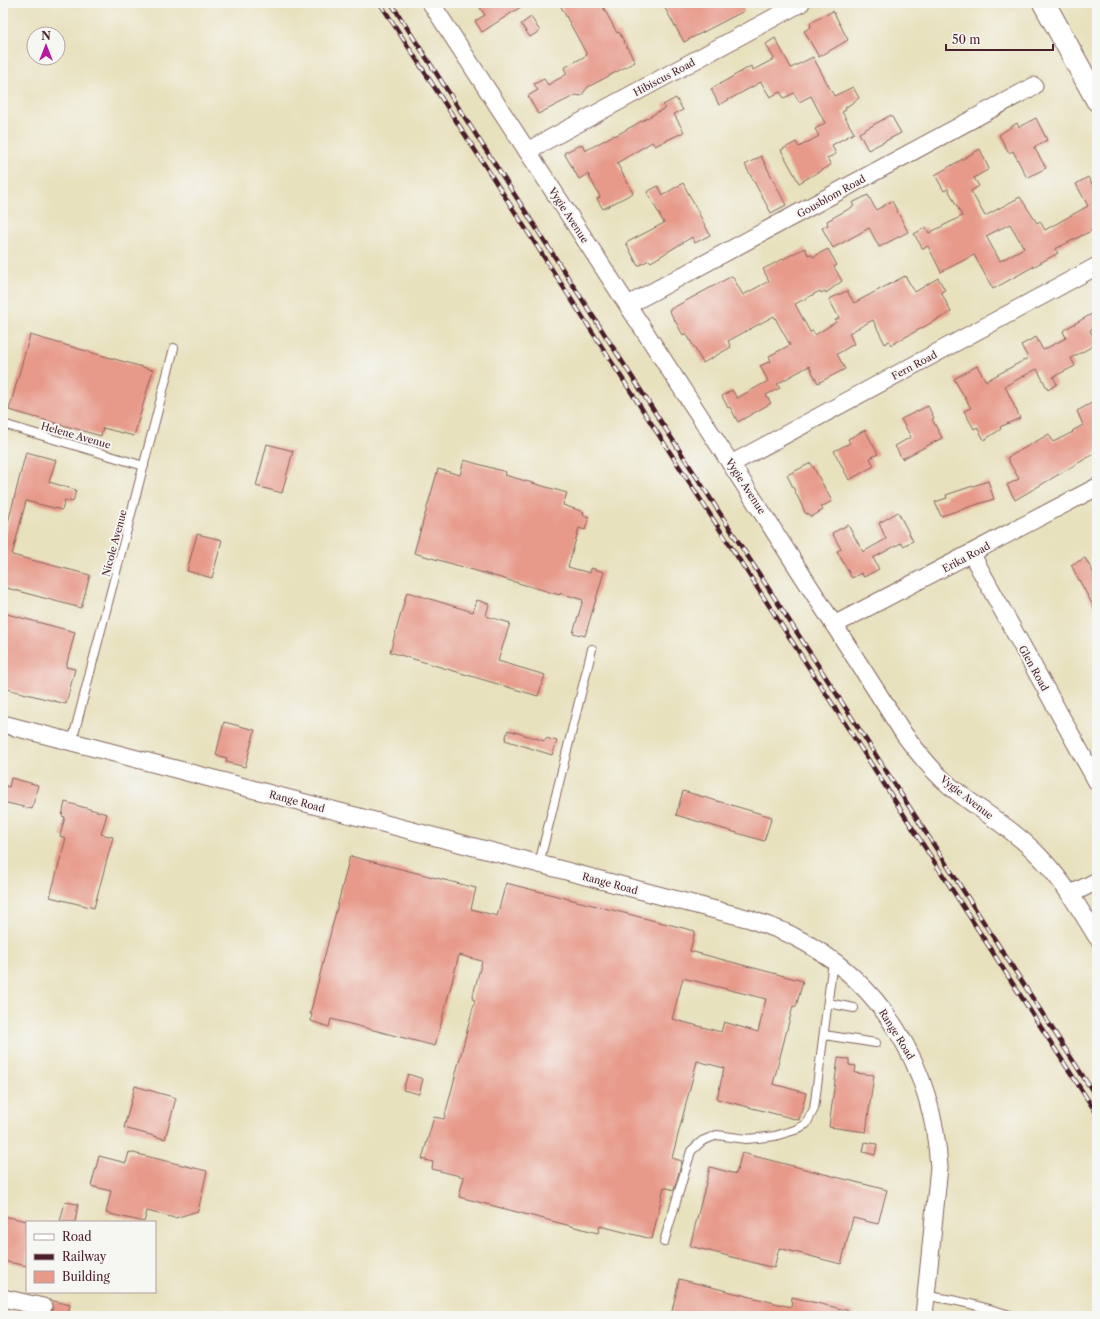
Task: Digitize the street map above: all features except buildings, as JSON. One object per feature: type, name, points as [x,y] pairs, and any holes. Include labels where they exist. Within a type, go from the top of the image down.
[{"type":"main road","points":[[1044,3],[1097,100]]},
{"type":"street","name":"Vygie Avenue","points":[[431,3],[731,464],[904,734],[925,762],[950,786],[1005,826],[1041,858],[1070,894],[1097,937]]},
{"type":"street","name":"Hibiscus Road","points":[[527,150],[801,3]]},
{"type":"street","name":"Gousblom Road","points":[[628,305],[1034,86]]},
{"type":"street","name":"Fern Road","points":[[731,464],[1097,266]]},
{"type":"street","name":"Erika Road","points":[[834,626],[1097,487]]},
{"type":"street","name":"Glen Road","points":[[972,554],[1097,782]]},
{"type":"street","name":"Range Road","points":[[3,724],[750,919],[792,935],[834,960],[867,991],[896,1027],[916,1065],[930,1105],[938,1146],[939,1167],[924,1316]]},
{"type":"street","points":[[1070,894],[1097,880]]},
{"type":"street","points":[[3,1298],[43,1307]]},
{"type":"lane","name":"Nicole Avenue","points":[[72,742],[174,348]]},
{"type":"lane","name":"Helene Avenue","points":[[3,424],[144,466]]},
{"type":"lane","points":[[539,864],[592,650]]},
{"type":"lane","points":[[664,1242],[691,1151],[702,1141],[717,1135],[746,1139],[775,1136],[806,1124],[814,1109],[834,960]]},
{"type":"lane","points":[[828,1003],[854,1008]]},
{"type":"lane","points":[[824,1035],[876,1043]]},
{"type":"lane","points":[[926,1296],[946,1298],[973,1304],[1014,1316]]},
{"type":"railway","points":[[380,3],[1097,1114]]},
{"type":"railway","points":[[391,3],[1097,1098]]}]
